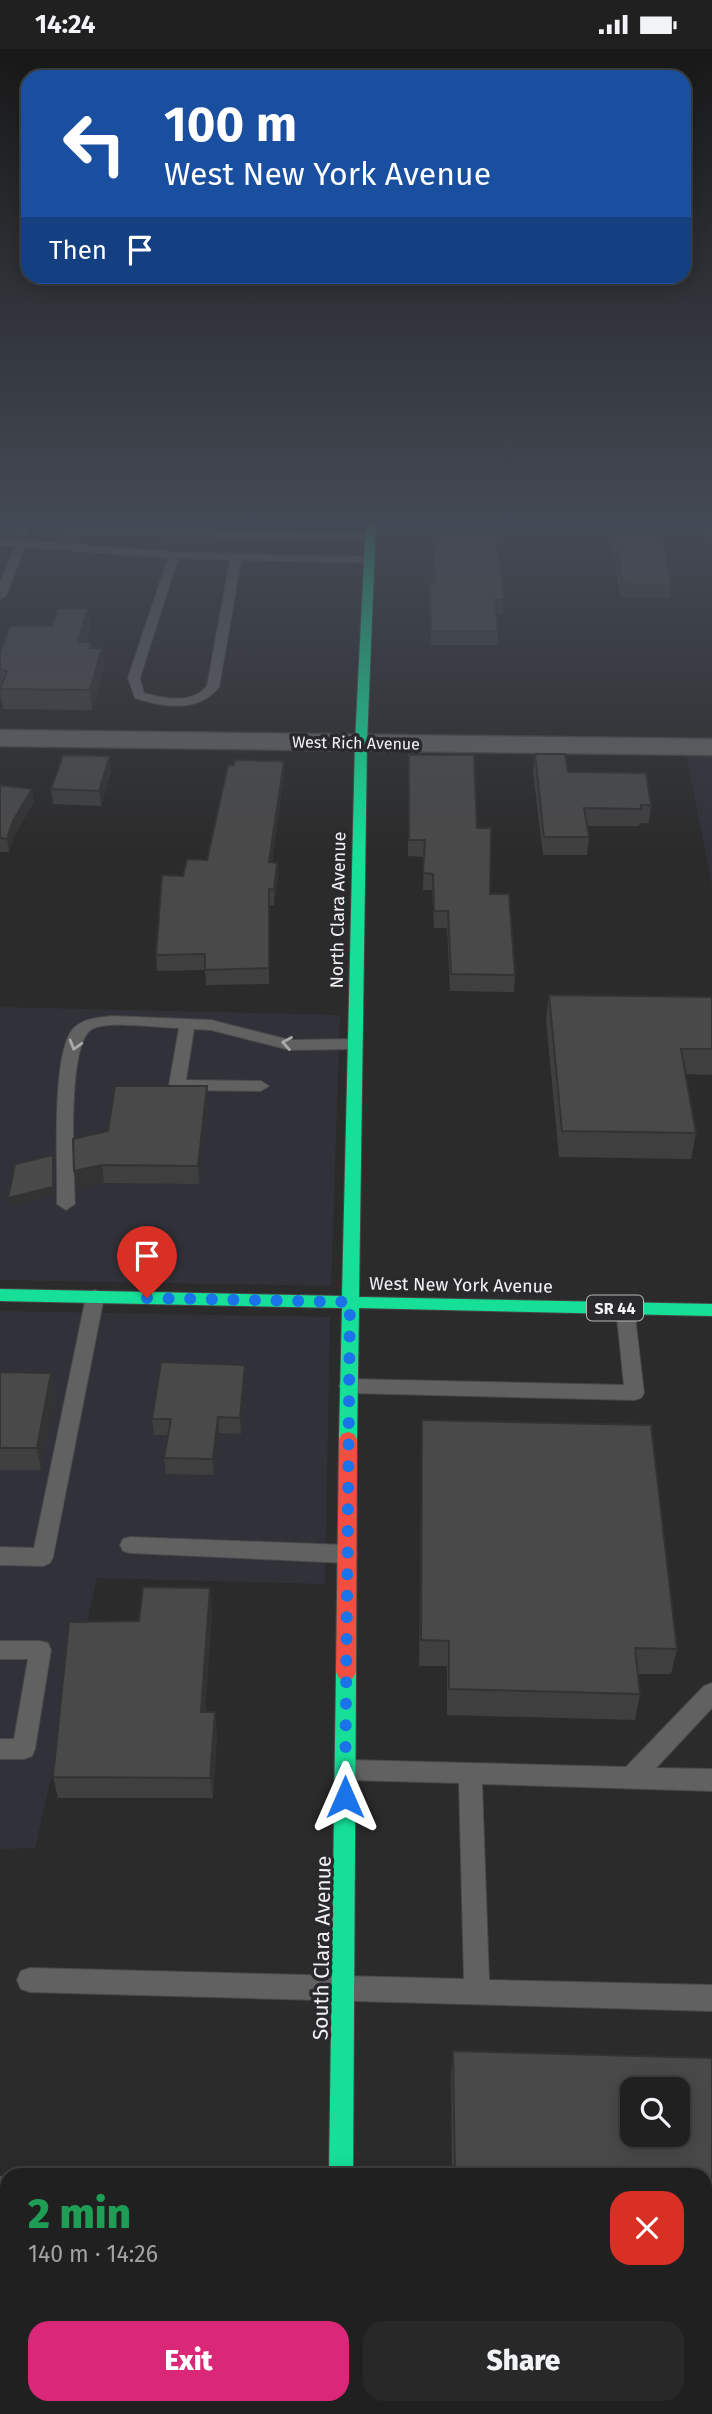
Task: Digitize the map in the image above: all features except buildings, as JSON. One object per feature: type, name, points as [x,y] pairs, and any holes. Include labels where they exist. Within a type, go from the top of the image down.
[{"type":"street","name":"North Clara Avenue","points":[[350,1302],[361,743],[366,630]]},
{"type":"street","name":"West Rich Avenue","points":[[0,738],[712,747]]},
{"type":"street","name":"West New York Avenue","points":[[0,1296],[712,1310]]},
{"type":"street","name":"South Clara Avenue","points":[[341,2168],[350,1302]]},
{"type":"lane","points":[[149,630],[134,678],[139,695],[147,698],[190,700],[209,695],[214,687],[224,630]]},
{"type":"lane","points":[[66,1204],[66,1078],[78,1033],[89,1024],[112,1021],[187,1025],[238,1030],[290,1045],[355,1045]]},
{"type":"lane","points":[[187,1025],[177,1085],[261,1086]]},
{"type":"lane","points":[[0,1556],[43,1557],[95,1297]]},
{"type":"lane","points":[[349,1386],[634,1393],[625,1308]]},
{"type":"lane","points":[[130,1545],[347,1554]]},
{"type":"lane","points":[[0,1650],[40,1650],[24,1749],[0,1749]]},
{"type":"lane","points":[[632,1777],[712,1693]]},
{"type":"lane","points":[[345,1769],[712,1780]]},
{"type":"lane","points":[[470,1773],[477,1993]]},
{"type":"lane","points":[[30,1980],[712,1998]]},
{"type":"shaded area","points":[[686,754],[712,754],[712,886]]},
{"type":"shaded area","points":[[0,1007],[340,1015],[331,1286],[0,1280]]},
{"type":"shaded area","points":[[0,1311],[330,1317],[325,1584],[97,1578],[35,1848],[0,1849]]},
{"type":"traffic: fast","points":[[348,1439],[361,743],[366,630]]},
{"type":"traffic: fast","points":[[0,1295],[712,1310]]},
{"type":"traffic: fast","points":[[341,2168],[346,1672]]},
{"type":"traffic: jam","points":[[346,1672],[348,1439]]},
{"type":"route","points":[[147,1298],[350,1302],[345,1797]]}]
